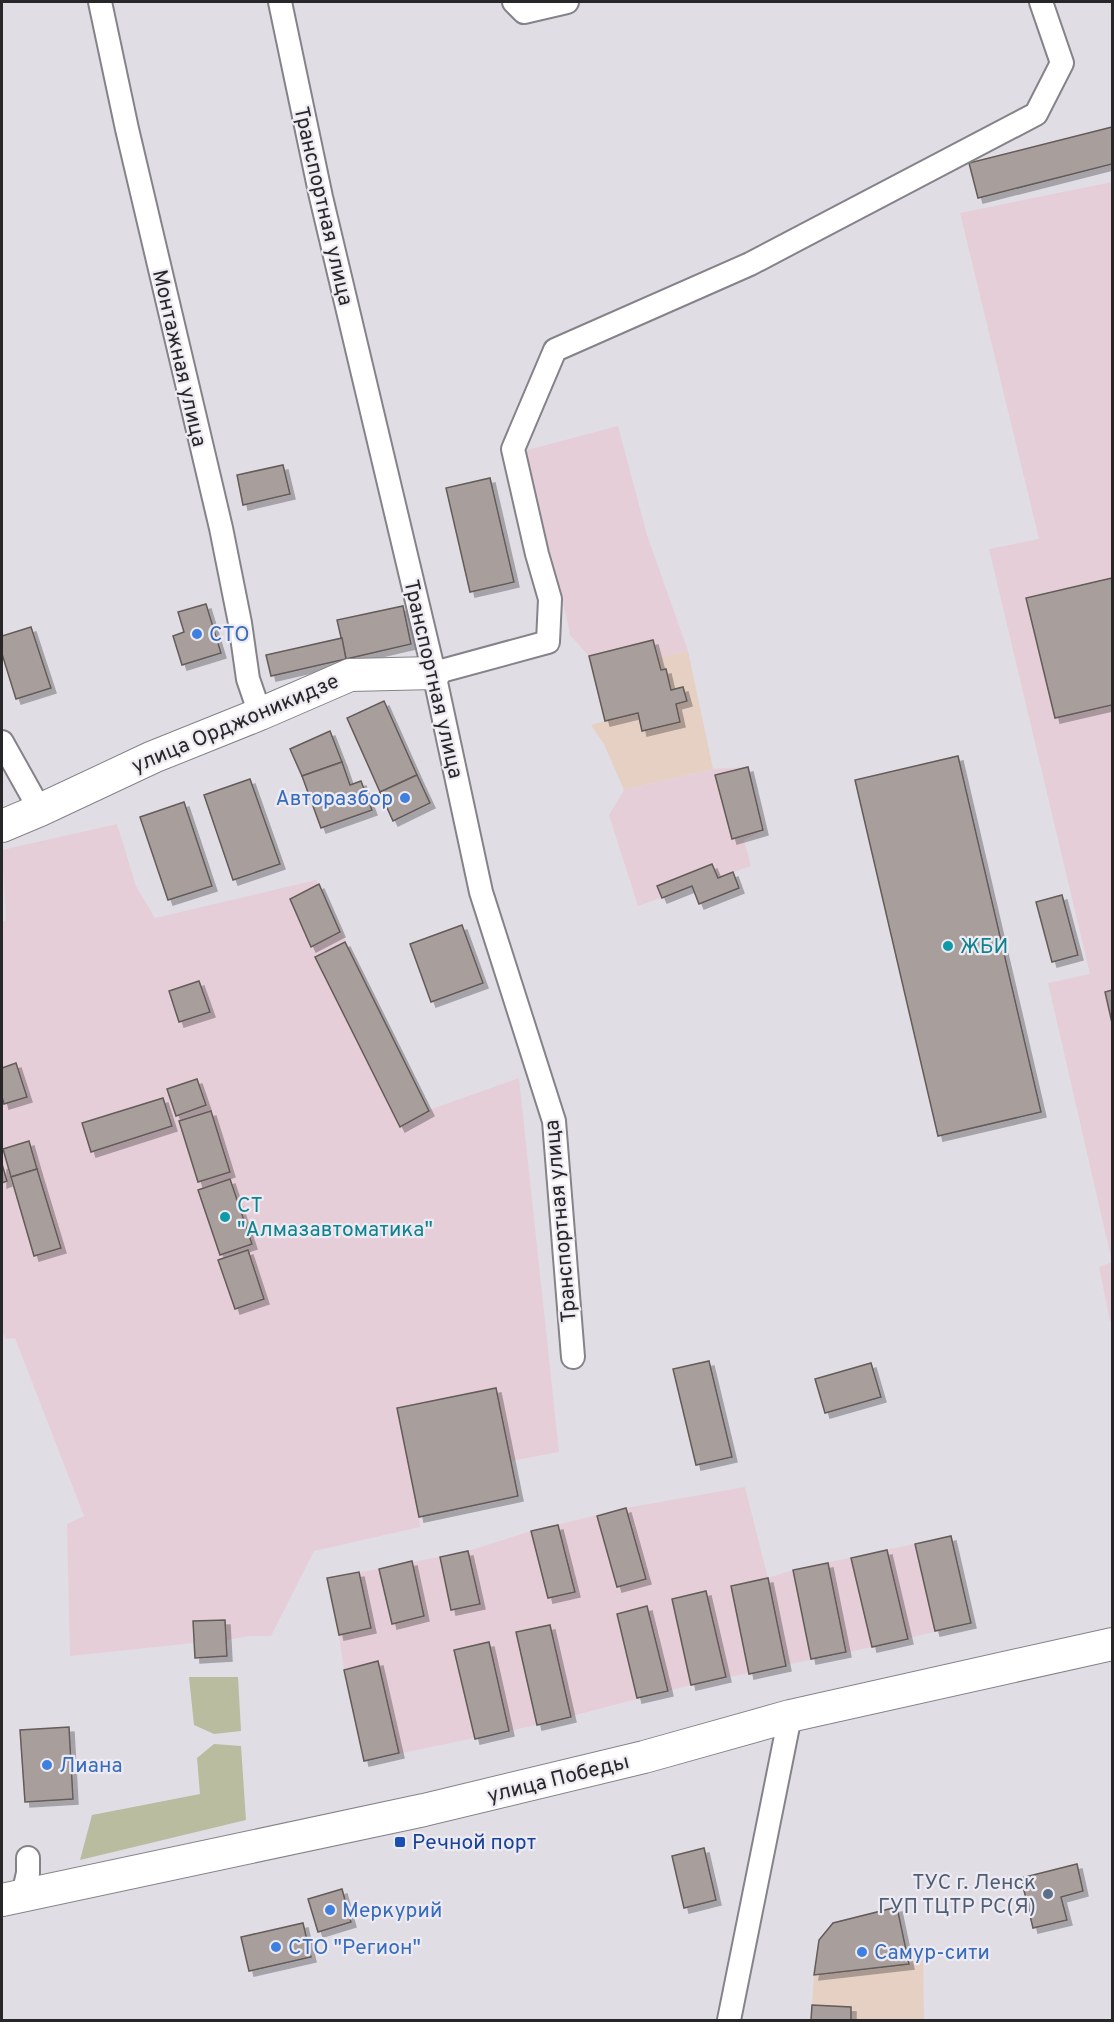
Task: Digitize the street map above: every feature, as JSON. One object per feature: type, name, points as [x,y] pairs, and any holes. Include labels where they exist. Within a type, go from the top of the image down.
[{"type":"main road","name":"улица Орджоникидзе","points":[[2,826],[153,757],[350,675],[434,673]]},
{"type":"main road","name":"улица Победы","points":[[12,1898],[424,1810],[644,1757],[790,1716],[1113,1644]]},
{"type":"street","name":"Монтажная улица","points":[[100,2],[132,152],[221,528],[240,623],[248,680],[260,714]]},
{"type":"street","name":"Транспортная улица","points":[[280,2],[321,197],[434,673],[481,892],[554,1121],[573,1358]]},
{"type":"street","points":[[514,2],[524,12],[567,2]]},
{"type":"street","name":"улица Орджоникидзе","points":[[434,673],[548,642],[550,600],[513,449],[555,350],[750,264],[1036,114],[1062,63],[1041,2]]},
{"type":"street","points":[[2,742],[40,810]]},
{"type":"street","points":[[729,2020],[790,1716]]},
{"type":"street","points":[[12,1898],[28,1873],[28,1857]]},
{"type":"shaded area","points":[[1112,182],[1112,1262],[1048,983],[1090,974],[989,549],[1039,539],[960,213]]},
{"type":"shaded area","points":[[618,426],[647,535],[688,651],[658,658],[653,640],[589,656],[570,635],[520,452]]},
{"type":"shaded area","points":[[653,640],[658,658],[688,651],[713,769],[624,790],[604,744],[591,725],[605,721],[589,656]]},
{"type":"shaded area","points":[[748,767],[763,830],[744,840],[751,866],[638,906],[609,815],[624,790],[713,769]]},
{"type":"shaded area","points":[[117,824],[136,886],[155,918],[316,880],[429,1110],[519,1078],[559,1452],[511,1461],[518,1496],[419,1517],[420,1527],[314,1551],[271,1636],[249,1636],[227,1640],[227,1656],[195,1658],[194,1643],[70,1656],[67,1524],[84,1516],[15,1338],[6,1339],[2,1332],[2,922],[6,920],[2,850]]},
{"type":"shaded area","points":[[1112,1262],[1112,1321],[1110,1321],[1099,1267]]},
{"type":"shaded area","points":[[745,1487],[768,1578],[793,1570],[951,1536],[971,1623],[872,1647],[691,1685],[537,1725],[364,1761],[327,1579],[468,1551],[531,1531],[626,1508]]},
{"type":"shaded area","points":[[923,1960],[924,2020],[811,2020],[814,1975],[909,1964]]},
{"type":"green space","points":[[189,1677],[238,1677],[241,1731],[214,1734],[194,1725]]},
{"type":"green space","points":[[214,1744],[241,1746],[246,1820],[80,1860],[92,1815],[200,1794],[197,1758]]},
{"type":"building","points":[[1112,127],[1112,164],[978,198],[969,163]]},
{"type":"building","points":[[283,465],[290,494],[243,505],[237,475]]},
{"type":"building","points":[[490,478],[514,582],[470,592],[446,488]]},
{"type":"building","points":[[1112,578],[1112,705],[1055,718],[1026,598]]},
{"type":"building","name":"СТО","points":[[206,604],[221,653],[182,665],[173,636],[184,632],[178,612]]},
{"type":"building","points":[[403,606],[411,644],[346,659],[337,620]]},
{"type":"building","points":[[31,627],[51,688],[16,699],[2,654],[2,636]]},
{"type":"building","points":[[342,638],[346,659],[271,676],[266,655]]},
{"type":"building","points":[[653,640],[661,670],[666,669],[671,690],[683,687],[687,701],[676,704],[680,722],[642,731],[638,713],[605,721],[589,656]]},
{"type":"building","points":[[384,701],[417,775],[380,792],[347,718]]},
{"type":"building","points":[[330,731],[342,762],[302,776],[290,749]]},
{"type":"building","name":"ЖБИ","points":[[958,756],[1041,1112],[938,1136],[855,780]]},
{"type":"building","points":[[342,762],[350,785],[361,781],[372,810],[321,828],[302,776]]},
{"type":"building","points":[[748,767],[763,830],[732,839],[715,775]]},
{"type":"building","name":"Авторазбор","points":[[417,775],[430,803],[393,821],[380,792]]},
{"type":"building","points":[[250,779],[280,864],[233,880],[204,795]]},
{"type":"building","points":[[184,802],[212,886],[168,900],[140,817]]},
{"type":"building","points":[[712,864],[718,878],[733,872],[739,888],[699,904],[692,886],[662,898],[657,886]]},
{"type":"building","points":[[319,884],[340,932],[311,947],[290,899]]},
{"type":"building","points":[[1062,895],[1078,955],[1052,962],[1036,902]]},
{"type":"building","points":[[462,925],[483,983],[431,1002],[410,944]]},
{"type":"building","points":[[345,942],[429,1111],[400,1127],[315,957]]},
{"type":"building","points":[[199,981],[210,1012],[179,1022],[169,991]]},
{"type":"building","points":[[1112,990],[1112,1023],[1105,992]]},
{"type":"building","points":[[16,1063],[27,1097],[4,1104],[2,1068]]},
{"type":"building","points":[[197,1079],[206,1105],[176,1116],[167,1089]]},
{"type":"building","points":[[163,1098],[172,1126],[91,1152],[82,1123]]},
{"type":"building","points":[[211,1111],[230,1172],[198,1182],[179,1121]]},
{"type":"building","points":[[29,1141],[37,1169],[11,1177],[3,1149]]},
{"type":"building","points":[[2,1164],[7,1181],[2,1183]]},
{"type":"building","points":[[37,1169],[61,1248],[34,1256],[11,1177]]},
{"type":"building","name":"СТ \"Алмазавтоматика\"","points":[[230,1179],[252,1244],[220,1255],[198,1190]]},
{"type":"building","points":[[248,1250],[264,1299],[235,1309],[218,1260]]},
{"type":"building","points":[[709,1361],[732,1457],[696,1465],[673,1369]]},
{"type":"building","points":[[871,1363],[881,1397],[825,1413],[815,1379]]},
{"type":"building","points":[[496,1388],[518,1496],[419,1517],[397,1408]]},
{"type":"building","points":[[626,1508],[646,1579],[617,1587],[597,1516]]},
{"type":"building","points":[[558,1525],[575,1592],[548,1598],[531,1531]]},
{"type":"building","points":[[951,1536],[971,1623],[935,1631],[915,1544]]},
{"type":"building","points":[[887,1550],[908,1639],[872,1647],[851,1558]]},
{"type":"building","points":[[468,1551],[480,1604],[451,1610],[440,1557]]},
{"type":"building","points":[[412,1561],[424,1616],[392,1624],[379,1569]]},
{"type":"building","points":[[828,1563],[846,1652],[811,1659],[793,1570]]},
{"type":"building","points":[[359,1572],[371,1628],[339,1635],[327,1578]]},
{"type":"building","points":[[768,1578],[786,1666],[749,1674],[731,1586]]},
{"type":"building","points":[[706,1591],[726,1677],[691,1685],[672,1599]]},
{"type":"building","points":[[647,1606],[668,1691],[637,1698],[617,1614]]},
{"type":"building","points":[[225,1620],[227,1656],[195,1658],[193,1621]]},
{"type":"building","points":[[550,1625],[571,1717],[537,1725],[516,1632]]},
{"type":"building","points":[[489,1642],[509,1731],[475,1739],[454,1650]]},
{"type":"building","points":[[378,1661],[399,1753],[364,1761],[344,1670]]},
{"type":"building","name":"Лиана","points":[[69,1727],[73,1799],[25,1802],[20,1730]]},
{"type":"building","points":[[704,1848],[716,1900],[684,1908],[672,1856]]},
{"type":"building","name":"ТУС г. Ленск ГУП ТЦТР РС(Я)","points":[[1077,1864],[1083,1891],[1061,1897],[1067,1920],[1033,1928],[1021,1878]]},
{"type":"building","name":"Меркурий","points":[[342,1889],[351,1922],[318,1932],[308,1899]]},
{"type":"building","name":"Самур-сити","points":[[897,1907],[909,1964],[814,1975],[819,1940],[833,1923]]},
{"type":"building","name":"СТО \"Регион\"","points":[[303,1923],[311,1957],[249,1971],[241,1937]]},
{"type":"building","points":[[812,2005],[851,2007],[851,2020],[811,2020]]},
{"type":"place","name":"СТО","points":[[197,634]]},
{"type":"place","name":"Авторазбор","points":[[405,798]]},
{"type":"place","name":"ЖБИ","points":[[948,946]]},
{"type":"place","name":"СТ \"Алмазавтоматика\"","points":[[225,1217]]},
{"type":"place","name":"Лиана","points":[[47,1765]]},
{"type":"place","name":"Речной порт","points":[[400,1842]]},
{"type":"place","name":"ТУС г. Ленск ГУП ТЦТР РС(Я)","points":[[1048,1894]]},
{"type":"place","name":"Меркурий","points":[[330,1910]]},
{"type":"place","name":"СТО \"Регион\"","points":[[276,1947]]},
{"type":"place","name":"Самур-сити","points":[[862,1952]]}]
